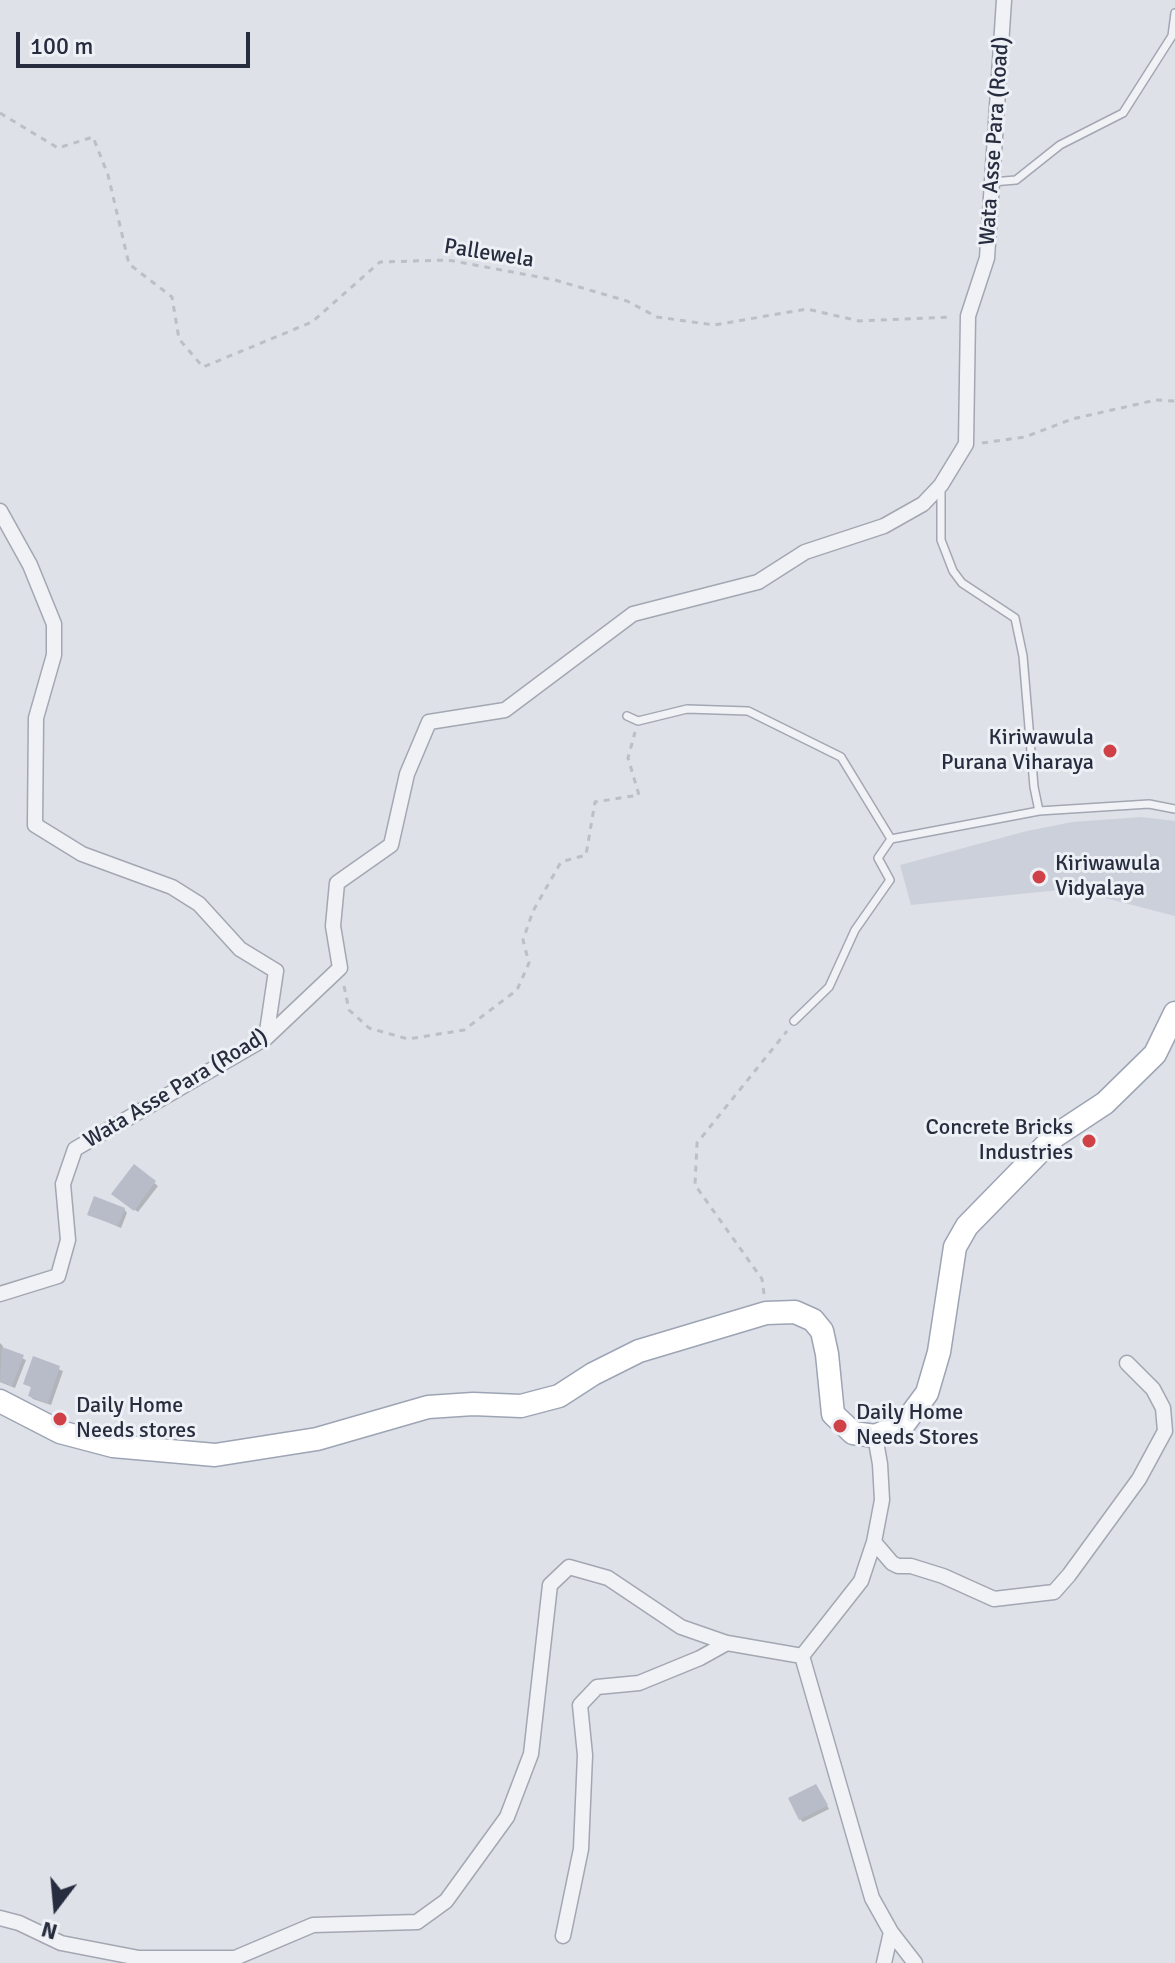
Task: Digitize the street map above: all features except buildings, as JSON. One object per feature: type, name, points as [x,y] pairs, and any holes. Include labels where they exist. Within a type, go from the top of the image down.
[{"type":"main road","points":[[0,1401],[60,1432],[113,1446],[215,1455],[317,1439],[428,1407],[473,1404],[521,1406],[559,1396],[593,1374],[639,1351],[766,1313],[795,1312],[813,1320],[822,1331],[833,1414],[853,1433],[875,1436],[904,1424],[927,1393],[939,1352],[955,1247],[967,1226],[1055,1136],[1105,1103],[1155,1054],[1175,1013]]},
{"type":"street","name":"Wata Asse Para (Road)","points":[[966,444],[968,316],[987,258],[1004,0]]},
{"type":"street","points":[[340,968],[333,926],[337,883],[391,845],[407,774],[429,722],[505,710],[633,614],[758,582],[805,552],[884,526],[923,504],[941,485],[966,444]]},
{"type":"street","points":[[0,511],[30,565],[54,624],[54,655],[36,718],[35,825],[82,854],[172,887],[199,904],[240,949],[276,971],[266,1038]]},
{"type":"street","name":"Wata Asse Para (Road)","points":[[0,1294],[58,1276],[68,1240],[63,1184],[75,1149],[266,1038],[340,968]]},
{"type":"street","points":[[874,1542],[898,1566],[911,1566],[943,1576],[994,1599],[1054,1592],[1139,1479],[1165,1431],[1163,1408],[1153,1389],[1127,1363]]},
{"type":"street","points":[[802,1656],[861,1581],[874,1542],[882,1500],[875,1436]]},
{"type":"street","points":[[0,1918],[19,1923],[61,1943],[139,1958],[234,1960],[313,1925],[417,1922],[446,1901],[507,1817],[531,1754],[550,1585],[569,1567],[608,1578],[681,1627],[727,1643],[802,1656]]},
{"type":"street","points":[[563,1936],[581,1849],[585,1755],[580,1705],[597,1687],[639,1683],[700,1658],[727,1643]]},
{"type":"street","points":[[802,1656],[872,1898],[891,1932],[915,1963]]},
{"type":"street","points":[[884,1963],[891,1932]]},
{"type":"lane","points":[[992,182],[1016,180],[1060,145],[1123,113],[1172,36],[1175,13]]},
{"type":"lane","points":[[941,485],[941,540],[953,571],[962,583],[1015,618],[1023,656],[1034,787],[1039,811]]},
{"type":"lane","points":[[627,716],[638,721],[687,709],[748,711],[841,757],[891,839]]},
{"type":"lane","points":[[794,1021],[829,987],[855,930],[890,880],[878,858],[891,839],[1039,811],[1149,804],[1175,809]]},
{"type":"path","name":"Pallewela","points":[[0,113],[58,148],[93,137],[108,175],[129,264],[172,297],[179,339],[203,367],[312,322],[380,262],[448,260],[540,277],[627,301],[657,317],[714,325],[807,309],[859,321],[968,316]]},
{"type":"path","points":[[966,444],[1025,437],[1072,419],[1156,400],[1175,401]]},
{"type":"path","points":[[340,968],[349,1010],[369,1028],[408,1039],[464,1030],[517,990],[529,963],[523,940],[533,911],[561,862],[586,855],[595,802],[639,795],[628,758],[638,721]]},
{"type":"path","points":[[766,1313],[762,1279],[695,1185],[697,1143],[794,1021]]},
{"type":"shaded area","name":"Kiriwawula Vidyalaya","points":[[1141,817],[1175,821],[1175,916],[1070,889],[911,905],[900,865],[1072,822]]},
{"type":"place","name":"Kiriwawula Purana Viharaya","points":[[1110,751]]},
{"type":"place","name":"Kiriwawula Vidyalaya","points":[[1039,877]]},
{"type":"place","name":"Concrete Bricks Industries","points":[[1089,1141]]},
{"type":"place","name":"Daily Home Needs stores","points":[[60,1419]]},
{"type":"place","name":"Daily Home Needs Stores","points":[[840,1426]]}]
